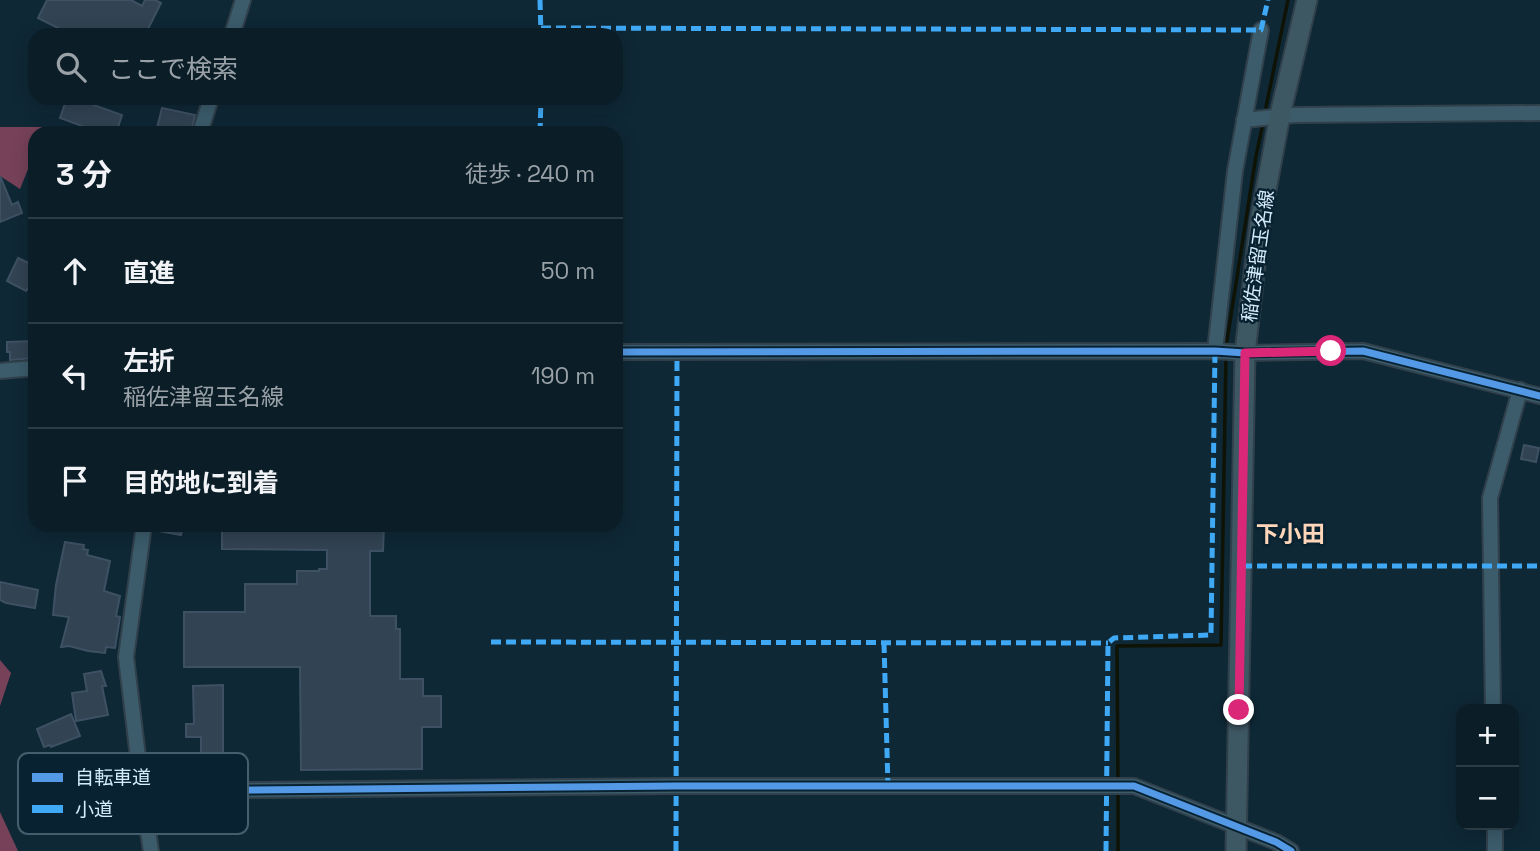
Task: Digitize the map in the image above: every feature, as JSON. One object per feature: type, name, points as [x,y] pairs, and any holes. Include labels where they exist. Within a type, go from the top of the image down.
[{"type":"main road","name":"稲佐津留玉名線","points":[[1236,851],[1244,353],[1260,222],[1280,115],[1307,0]]},
{"type":"street","points":[[234,28],[243,0]]},
{"type":"street","points":[[1214,351],[1235,171],[1261,30]]},
{"type":"street","points":[[202,126],[209,105]]},
{"type":"street","points":[[1244,120],[1280,115],[1540,113]]},
{"type":"street","points":[[623,352],[1363,351],[1540,396]]},
{"type":"street","points":[[0,371],[28,369]]},
{"type":"street","points":[[1493,704],[1490,498],[1520,390]]},
{"type":"street","points":[[137,753],[126,657],[143,532]]},
{"type":"street","points":[[248,790],[663,786],[1134,786],[1291,851]]},
{"type":"street","points":[[1495,830],[1495,851]]},
{"type":"shaded area","points":[[0,127],[28,127],[28,169],[20,189],[0,176]]},
{"type":"shaded area","points":[[0,660],[11,673],[0,706]]},
{"type":"shaded area","points":[[0,812],[18,851],[0,851]]},
{"type":"building","points":[[47,0],[131,0],[142,6],[145,0],[161,3],[148,28],[58,28],[38,18]]},
{"type":"building","points":[[65,105],[94,105],[122,115],[118,126],[82,126],[60,118]]},
{"type":"building","points":[[162,108],[195,115],[193,126],[158,126]]},
{"type":"building","points":[[0,176],[12,205],[18,202],[22,213],[0,222]]},
{"type":"building","points":[[18,258],[28,263],[26,291],[7,281]]},
{"type":"building","points":[[28,341],[28,359],[10,360],[7,342]]},
{"type":"building","points":[[1524,445],[1539,448],[1536,462],[1521,459]]},
{"type":"building","points":[[222,532],[384,532],[383,551],[370,551],[370,616],[396,616],[396,629],[400,629],[400,679],[423,679],[423,696],[441,696],[441,727],[422,727],[422,769],[301,770],[300,667],[184,667],[184,612],[245,612],[245,584],[297,584],[297,571],[327,569],[327,550],[222,549]]},
{"type":"building","points":[[65,542],[84,545],[83,549],[88,550],[87,555],[110,561],[104,591],[120,596],[116,616],[120,617],[115,648],[106,647],[105,653],[61,647],[69,617],[53,615]]},
{"type":"building","points":[[0,582],[38,590],[35,608],[0,600]]},
{"type":"building","points":[[101,671],[106,686],[102,686],[108,715],[76,721],[72,693],[87,691],[84,674]]},
{"type":"building","points":[[223,685],[223,753],[201,753],[201,737],[186,737],[186,724],[194,724],[193,686]]},
{"type":"building","points":[[71,714],[80,736],[44,747],[37,729]]},
{"type":"waterway","points":[[1266,107],[1288,0]]},
{"type":"waterway","points":[[1226,347],[1262,128]]},
{"type":"waterway","points":[[1118,782],[1117,646],[1221,645],[1226,354]]},
{"type":"waterway","points":[[1118,790],[1118,851]]},
{"type":"marked path","points":[[540,0],[541,28]]},
{"type":"marked path","points":[[623,28],[1261,30],[1268,0]]},
{"type":"marked path","points":[[540,126],[541,105]]},
{"type":"marked path","points":[[1106,851],[1108,643],[1114,638],[1211,635],[1215,351]]},
{"type":"marked path","points":[[676,851],[677,352]]},
{"type":"marked path","points":[[1242,566],[1540,566]]},
{"type":"marked path","points":[[491,642],[1108,643]]},
{"type":"marked path","points":[[884,643],[888,787]]},
{"type":"cycle path","points":[[623,352],[1363,351],[1540,396]]},
{"type":"cycle path","points":[[248,790],[1134,786],[1276,842],[1291,851]]},
{"type":"district","name":"下小田","points":[[1290,534]]},
{"type":"route","points":[[1239,710],[1245,353],[1331,351]]}]
